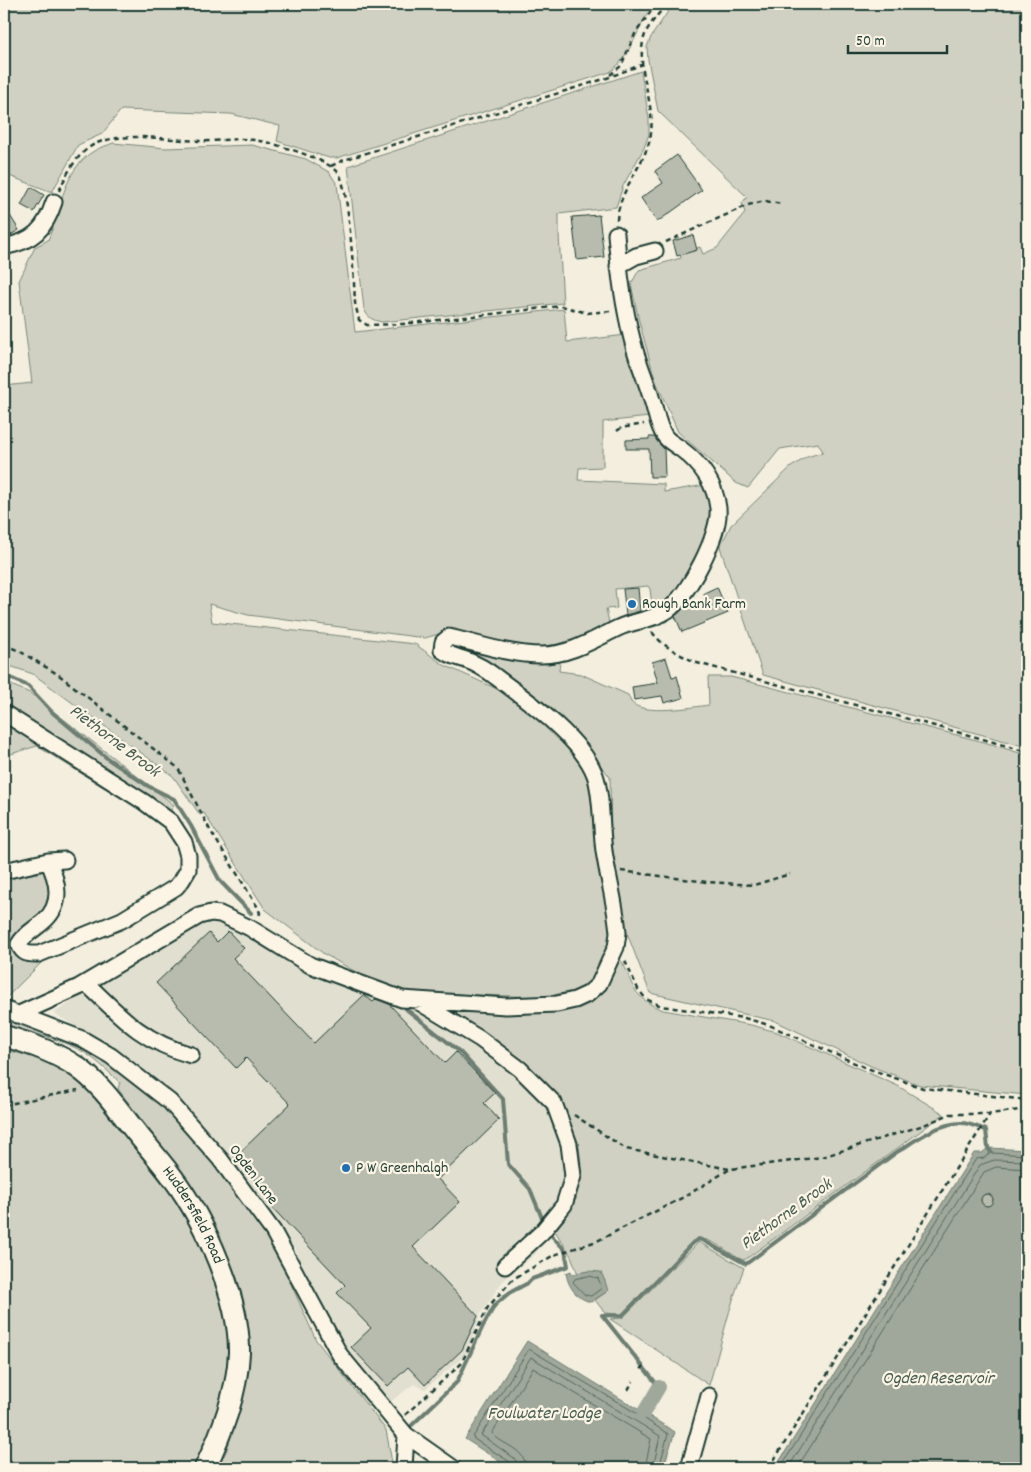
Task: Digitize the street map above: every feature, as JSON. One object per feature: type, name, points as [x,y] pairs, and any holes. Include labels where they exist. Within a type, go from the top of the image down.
[{"type":"main road","name":"Huddersfield Road","points":[[4,1036],[25,1042],[57,1056],[76,1067],[95,1082],[174,1179],[194,1210],[226,1284],[236,1326],[239,1352],[237,1375],[230,1407],[220,1437],[205,1468]]},
{"type":"street","points":[[4,247],[15,244],[39,232],[50,214],[54,202]]},
{"type":"street","points":[[10,1012],[86,983],[199,916],[211,913],[220,914],[254,931],[310,966],[402,999],[506,1006],[557,1004],[575,1000],[588,994],[599,984],[616,947],[617,922],[607,871],[596,776],[577,745],[558,726],[495,676],[473,663],[450,656],[442,650],[443,642],[448,637],[519,654],[542,655],[564,653],[620,626],[644,621],[668,610],[683,595],[704,558],[717,527],[718,509],[714,487],[704,470],[687,454],[664,437],[658,421],[635,350],[625,309],[618,266],[616,234]]},
{"type":"street","points":[[618,266],[636,256],[655,251]]},
{"type":"street","points":[[4,713],[144,802],[171,822],[184,842],[188,856],[188,870],[176,886],[122,920],[39,954],[26,954],[21,951],[19,944],[22,937],[45,920],[57,900],[58,888],[48,861]]},
{"type":"street","points":[[4,871],[48,861],[65,860]]},
{"type":"street","points":[[86,983],[131,1026],[148,1038],[190,1055]]},
{"type":"street","points":[[418,1001],[480,1038],[520,1069],[554,1103],[569,1144],[574,1176],[564,1206],[542,1232],[505,1266]]},
{"type":"street","name":"Ogden Lane","points":[[10,1012],[82,1039],[111,1056],[170,1102],[220,1159],[273,1231],[340,1355],[401,1429],[453,1468]]},
{"type":"street","points":[[689,1468],[709,1396]]},
{"type":"street","points":[[401,1429],[404,1468]]},
{"type":"path","points":[[607,78],[621,66],[635,34],[656,4]]},
{"type":"path","points":[[616,234],[621,200],[649,140],[652,125],[642,48],[646,32],[666,4]]},
{"type":"path","points":[[331,166],[344,160],[607,78],[643,64]]},
{"type":"path","points":[[54,202],[66,175],[82,153],[95,144],[112,139],[254,140],[288,149],[331,166],[339,174],[345,193],[355,303],[359,320],[367,325],[403,324],[562,306],[587,313],[625,309]]},
{"type":"path","points":[[655,251],[672,238],[748,205],[765,201],[782,204]]},
{"type":"path","points":[[617,431],[621,428],[658,421]]},
{"type":"path","points":[[644,621],[657,638],[678,653],[697,663],[1027,752]]},
{"type":"path","points":[[4,644],[59,675],[178,768],[210,830],[257,906],[260,913],[254,931]]},
{"type":"path","points":[[607,871],[617,870],[707,882],[754,885],[790,874]]},
{"type":"path","points":[[616,947],[624,956],[638,989],[646,999],[661,1006],[744,1018],[769,1025],[864,1067],[923,1088],[1027,1100]]},
{"type":"path","points":[[4,1105],[89,1087],[95,1082]]},
{"type":"path","points":[[554,1103],[626,1149],[730,1169],[822,1157],[924,1125],[950,1114],[990,1114],[1027,1109]]},
{"type":"path","points":[[769,1468],[990,1114]]},
{"type":"path","points":[[401,1429],[461,1364],[488,1307],[513,1279],[557,1254],[597,1241],[684,1197],[730,1169]]},
{"type":"path","points":[[641,1369],[646,1364]]},
{"type":"path","points":[[628,1390],[633,1381]]},
{"type":"shaded area","points":[[4,4],[654,4],[629,50],[610,72],[337,158],[329,158],[277,141],[280,126],[231,114],[121,110],[102,134],[78,145],[52,192],[4,174]]},
{"type":"shaded area","points":[[673,4],[1027,4],[1027,747],[763,675],[720,547],[731,525],[791,467],[807,457],[823,452],[818,443],[780,449],[748,488],[736,483],[678,432],[655,379],[631,284],[639,270],[681,258],[680,254],[700,247],[703,254],[717,248],[745,213],[742,203],[747,197],[658,111],[647,47],[651,37]]},
{"type":"shaded area","points":[[641,71],[649,119],[649,134],[644,148],[623,186],[616,207],[559,214],[563,303],[382,322],[367,315],[364,309],[348,166]]},
{"type":"shaded area","points":[[113,143],[166,148],[252,145],[306,159],[329,172],[337,184],[355,332],[564,309],[567,342],[626,335],[649,417],[603,422],[603,467],[579,468],[578,480],[664,484],[664,492],[705,485],[713,497],[710,539],[670,604],[653,612],[648,586],[615,589],[617,608],[606,609],[610,627],[548,652],[442,633],[425,638],[248,615],[209,604],[212,622],[415,644],[444,665],[506,693],[570,742],[595,789],[613,939],[595,981],[584,989],[543,997],[416,993],[381,986],[324,954],[265,909],[204,813],[200,815],[173,776],[33,674],[4,664],[4,386],[32,383],[19,281],[35,247],[48,240],[64,191],[76,168],[94,151]]},
{"type":"shaded area","points":[[456,644],[519,661],[560,662],[559,671],[581,674],[628,695],[631,702],[646,709],[668,710],[709,705],[708,677],[731,677],[984,742],[1023,754],[1027,750],[1027,1095],[920,1085],[873,1067],[775,1021],[650,993],[627,933],[611,839],[610,777],[570,728],[451,647]]},
{"type":"shaded area","points":[[4,682],[30,693],[174,805],[163,824],[37,746],[4,756]]},
{"type":"shaded area","points":[[48,871],[53,903],[18,938],[29,957],[43,961],[8,996],[4,994],[4,880]]},
{"type":"shaded area","points":[[209,919],[219,922],[265,946],[308,974],[346,982],[402,1002],[442,1020],[449,1009],[506,1048],[553,1093],[563,1109],[579,1147],[581,1165],[576,1199],[564,1220],[535,1254],[502,1282],[481,1313],[467,1354],[425,1389],[414,1384],[390,1402],[349,1362],[331,1335],[295,1249],[216,1139],[151,1075],[54,1013],[180,931]]},
{"type":"shaded area","points":[[619,958],[637,992],[643,999],[654,1006],[663,1010],[751,1025],[777,1032],[898,1086],[944,1114],[746,1259],[738,1258],[710,1241],[698,1239],[692,1241],[622,1314],[605,1313],[595,1300],[608,1291],[588,1271],[578,1274],[571,1256],[555,1231],[576,1199],[581,1165],[579,1147],[563,1109],[553,1093],[506,1048],[449,1009],[524,1014],[567,1007],[599,993]]},
{"type":"shaded area","points":[[4,1017],[63,1036],[120,1068],[187,1126],[261,1226],[283,1266],[316,1340],[386,1430],[391,1457],[390,1468],[216,1468],[226,1452],[242,1402],[250,1349],[247,1313],[237,1278],[211,1221],[190,1183],[118,1089],[120,1082],[80,1050],[4,1024]]},
{"type":"shaded area","points":[[4,1049],[56,1064],[74,1074],[117,1111],[200,1235],[232,1324],[225,1405],[203,1451],[192,1468],[4,1468]]},
{"type":"shaded area","points":[[699,1242],[744,1268],[729,1311],[709,1385],[610,1319],[622,1318]]},
{"type":"water","name":"Ogden Reservoir","points":[[988,1148],[1027,1150],[1027,1468],[775,1468],[974,1153],[982,1153]]},
{"type":"water","points":[[571,1271],[572,1274],[588,1271],[601,1272],[608,1291],[591,1302],[581,1298],[574,1292],[569,1283],[566,1273]]},
{"type":"water","name":"Foulwater Lodge","points":[[527,1341],[675,1432],[663,1468],[510,1468],[465,1439]]},
{"type":"building","points":[[677,155],[702,190],[657,222],[641,198],[663,183],[655,171]]},
{"type":"building","points":[[31,187],[44,195],[34,212],[21,205]]},
{"type":"building","points":[[4,206],[19,230],[9,236],[4,227]]},
{"type":"building","points":[[599,215],[604,257],[577,260],[572,217]]},
{"type":"building","points":[[693,235],[697,250],[677,256],[673,241]]},
{"type":"building","points":[[649,437],[654,437],[664,449],[665,477],[650,477],[649,449],[626,449],[626,440],[649,439]]},
{"type":"building","points":[[717,587],[728,613],[682,632],[675,616],[684,608],[706,599],[704,593]]},
{"type":"building","name":"Rough Bank Farm","points":[[638,588],[640,611],[626,615],[623,589]]},
{"type":"building","points":[[666,658],[672,677],[677,676],[683,698],[664,703],[662,696],[634,700],[632,687],[658,683],[652,662]]},
{"type":"building","name":"P W Greenhalgh","points":[[228,931],[244,948],[233,958],[314,1043],[364,995],[373,1002],[376,999],[389,1004],[445,1063],[456,1052],[495,1093],[484,1103],[499,1120],[438,1179],[460,1202],[413,1247],[478,1316],[462,1350],[425,1385],[408,1367],[388,1386],[351,1347],[371,1328],[337,1293],[345,1285],[266,1201],[271,1197],[234,1158],[290,1104],[246,1058],[236,1068],[156,983],[209,933],[217,942]]},
{"type":"building","points":[[985,1194],[989,1194],[993,1200],[989,1206],[985,1206],[981,1202],[981,1198]]},
{"type":"waterway","name":"Piethorne Brook","points":[[4,675],[28,686],[53,713],[108,759],[148,786],[174,799],[191,826],[220,881],[251,913]]},
{"type":"waterway","name":"Piethorne Brook","points":[[406,1009],[460,1052],[503,1099],[508,1164],[530,1189],[542,1218]]},
{"type":"waterway","name":"Piethorne Brook","points":[[602,1315],[622,1316],[699,1239],[746,1264],[897,1152],[935,1129],[951,1124],[963,1123],[986,1130],[988,1148],[991,1152]]},
{"type":"waterway","points":[[412,1425],[457,1382],[495,1305],[509,1293],[532,1279],[568,1266],[565,1250],[550,1234]]},
{"type":"waterway","points":[[602,1315],[659,1387]]},
{"type":"waterway","points":[[644,1412],[659,1387]]},
{"type":"place","name":"Rough Bank Farm","points":[[632,604]]},
{"type":"place","name":"P W Greenhalgh","points":[[346,1168]]}]
